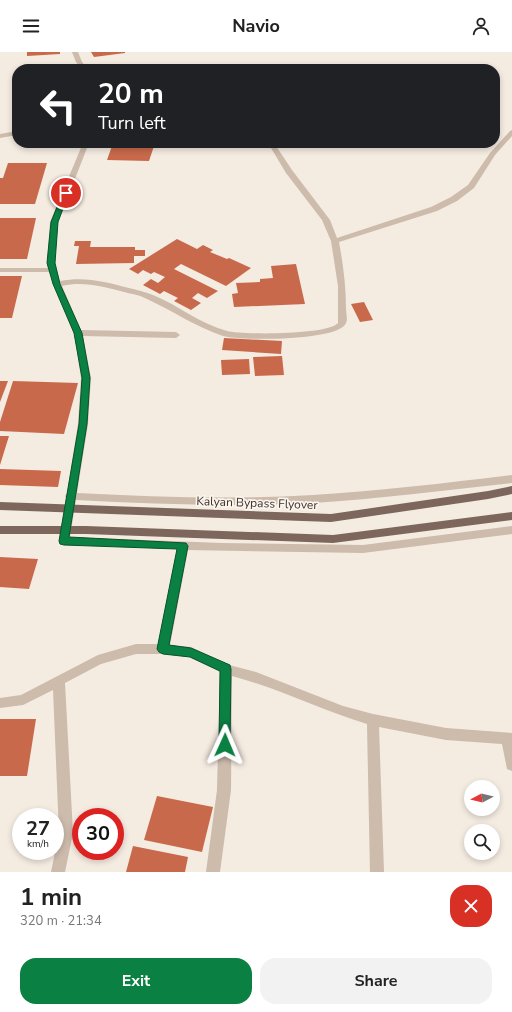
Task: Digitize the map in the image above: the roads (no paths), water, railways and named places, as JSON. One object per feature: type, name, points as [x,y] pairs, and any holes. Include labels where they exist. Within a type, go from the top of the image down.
[{"type":"main road","name":"Kalyan Bypass Flyover","points":[[0,506],[331,518],[488,495],[512,490]]},
{"type":"main road","points":[[0,530],[94,531],[333,539],[508,517]]},
{"type":"street","points":[[75,52],[81,64]]},
{"type":"street","points":[[500,145],[512,132]]},
{"type":"street","points":[[0,136],[12,134]]},
{"type":"street","points":[[84,148],[54,222],[51,263],[57,284],[78,333],[86,378],[83,424],[70,496],[64,541],[183,546],[363,549],[512,530]]},
{"type":"street","points":[[57,284],[73,281],[95,282],[149,296],[207,327],[227,334],[290,336],[312,334],[333,330],[339,327],[342,323],[342,286],[335,241],[326,220],[289,171],[274,148]]},
{"type":"street","points":[[335,241],[434,210],[454,199],[471,186],[497,148]]},
{"type":"street","points":[[0,270],[52,270]]},
{"type":"street","points":[[78,333],[176,335]]},
{"type":"street","points":[[70,496],[152,500],[254,501],[347,497],[512,479]]},
{"type":"street","points":[[163,649],[183,546]]},
{"type":"street","points":[[0,703],[23,700],[98,660],[136,649],[163,649],[191,652],[226,669],[256,677],[342,711],[373,720],[446,734],[510,740],[512,765]]},
{"type":"street","points":[[213,872],[224,790],[226,669]]},
{"type":"street","points":[[58,872],[66,832],[59,682]]},
{"type":"street","points":[[373,720],[377,872]]}]
